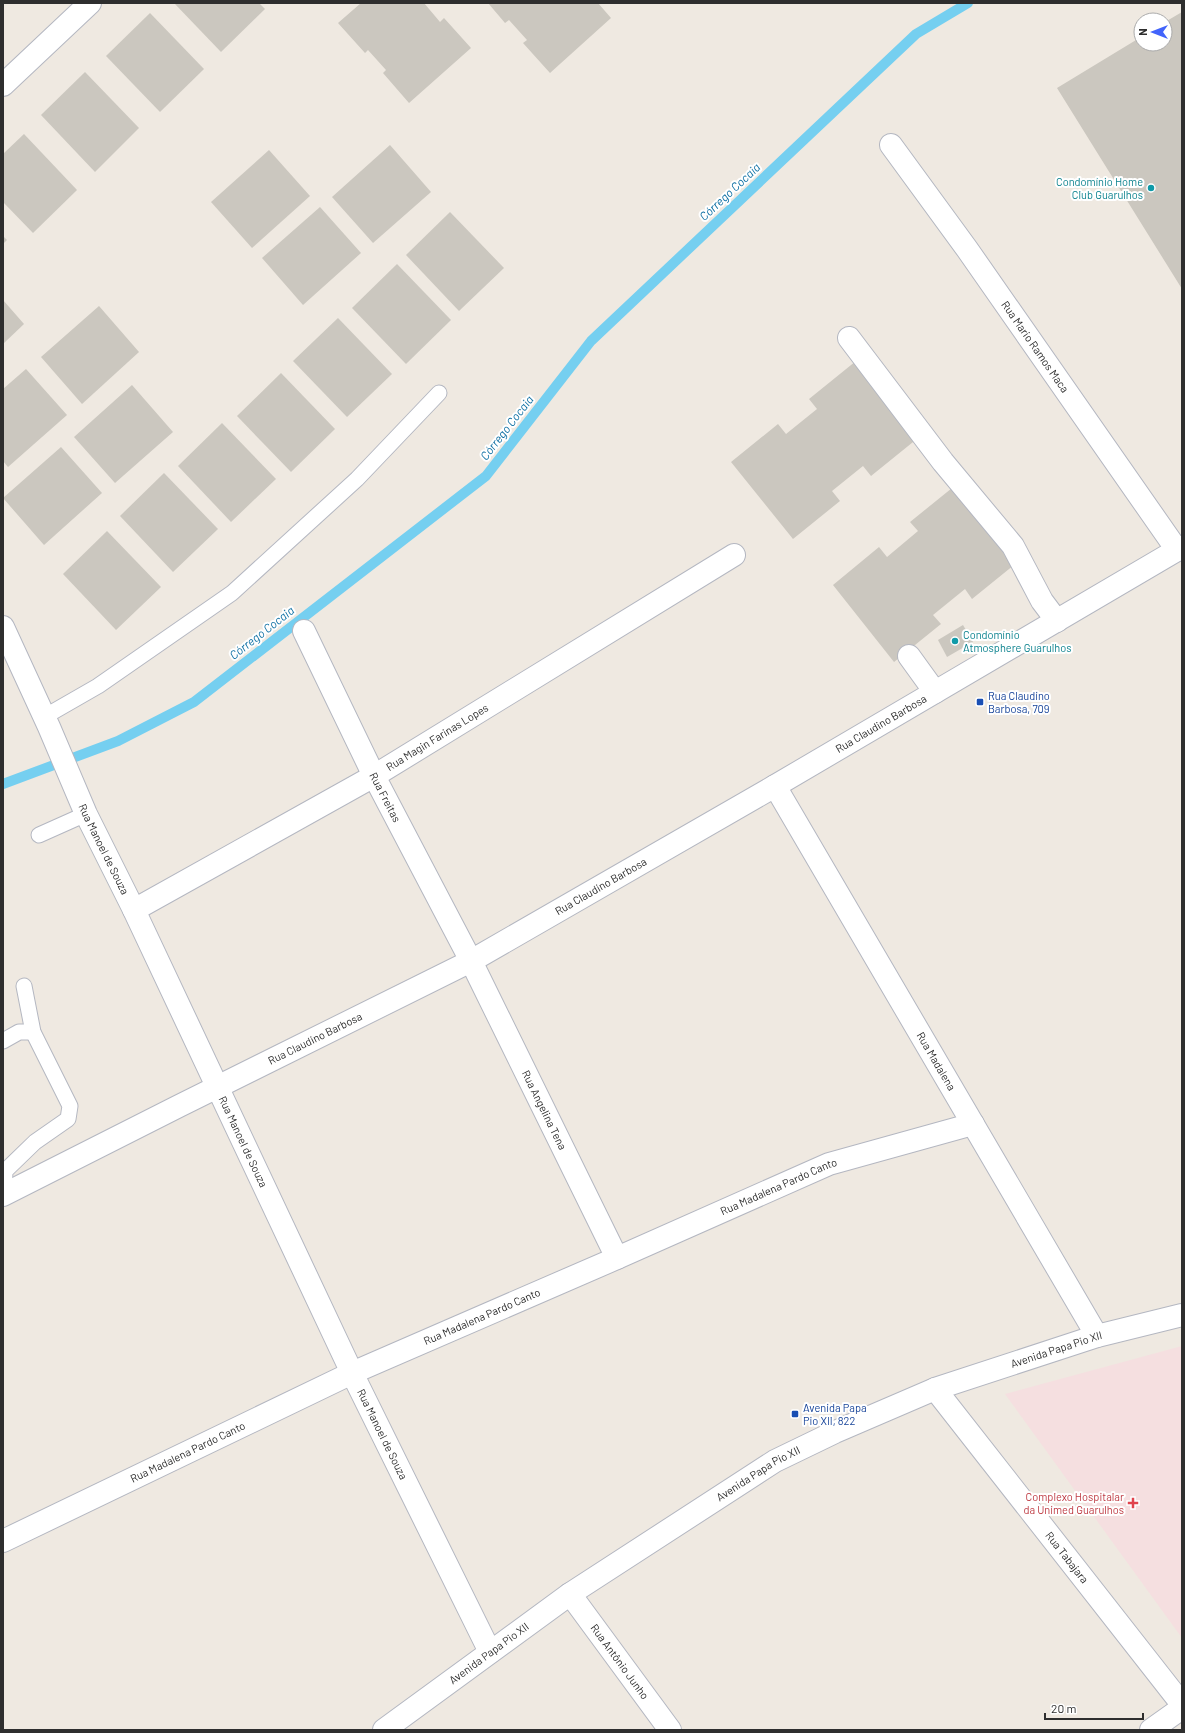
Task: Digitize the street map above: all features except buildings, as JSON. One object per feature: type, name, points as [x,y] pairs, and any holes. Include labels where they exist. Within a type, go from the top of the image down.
[{"type":"street","points":[[3,86],[90,3]]},
{"type":"street","name":"Rua Mario Ramos Maca","points":[[891,145],[1180,548]]},
{"type":"street","points":[[849,338],[943,462],[1013,546],[1042,601],[1057,621]]},
{"type":"street","name":"Rua Claudino Barbosa","points":[[3,1195],[471,962],[775,786],[1180,548]]},
{"type":"street","name":"Rua Magin Farinas Lopes","points":[[134,910],[374,776],[734,555]]},
{"type":"street","name":"Rua Manoel de Souza","points":[[3,628],[47,722],[86,814],[134,910],[352,1373],[490,1652]]},
{"type":"street","name":"Rua Freitas","points":[[304,631],[374,776],[471,962]]},
{"type":"street","points":[[909,656],[935,692]]},
{"type":"street","name":"Rua Madalena","points":[[775,786],[1096,1336]]},
{"type":"street","name":"Rua Angelina Tena","points":[[471,962],[617,1258]]},
{"type":"street","name":"Rua Madalena Pardo Canto","points":[[3,1541],[352,1373],[829,1164],[973,1124]]},
{"type":"street","name":"Avenida Papa Pio XII","points":[[384,1730],[570,1594],[775,1461],[835,1432],[935,1389],[1096,1336],[1182,1315]]},
{"type":"street","name":"Rua Tabajara","points":[[935,1389],[1181,1702],[1182,1707]]},
{"type":"street","name":"Rua Antônio Junho","points":[[570,1594],[670,1730]]},
{"type":"street","points":[[1151,1730],[1182,1707]]},
{"type":"lane","points":[[47,722],[232,593],[357,479],[439,393]]},
{"type":"lane","points":[[38,835],[86,814]]},
{"type":"lane","points":[[3,1195],[5,1171],[35,1142],[68,1119],[70,1106],[33,1032],[24,986]]},
{"type":"lane","points":[[3,1041],[18,1032],[33,1032]]},
{"type":"shaded area","name":"Complexo Hospitalar da Unimed Guarulhos","points":[[1182,1346],[1182,1638],[1005,1394]]},
{"type":"waterway","name":"Córrego Cocaia","points":[[3,784],[118,741],[194,702],[486,476],[591,341],[916,34],[968,3]]},
{"type":"place","name":"Condomínio Home Club Guarulhos","points":[[1151,188]]},
{"type":"place","name":"Condomínio Atmosphere Guarulhos","points":[[955,641]]},
{"type":"place","name":"Rua Claudino Barbosa, 709","points":[[980,702]]},
{"type":"place","name":"Avenida Papa Pio XII, 822","points":[[795,1414]]},
{"type":"place","name":"Complexo Hospitalar da Unimed Guarulhos","points":[[1133,1503]]}]
